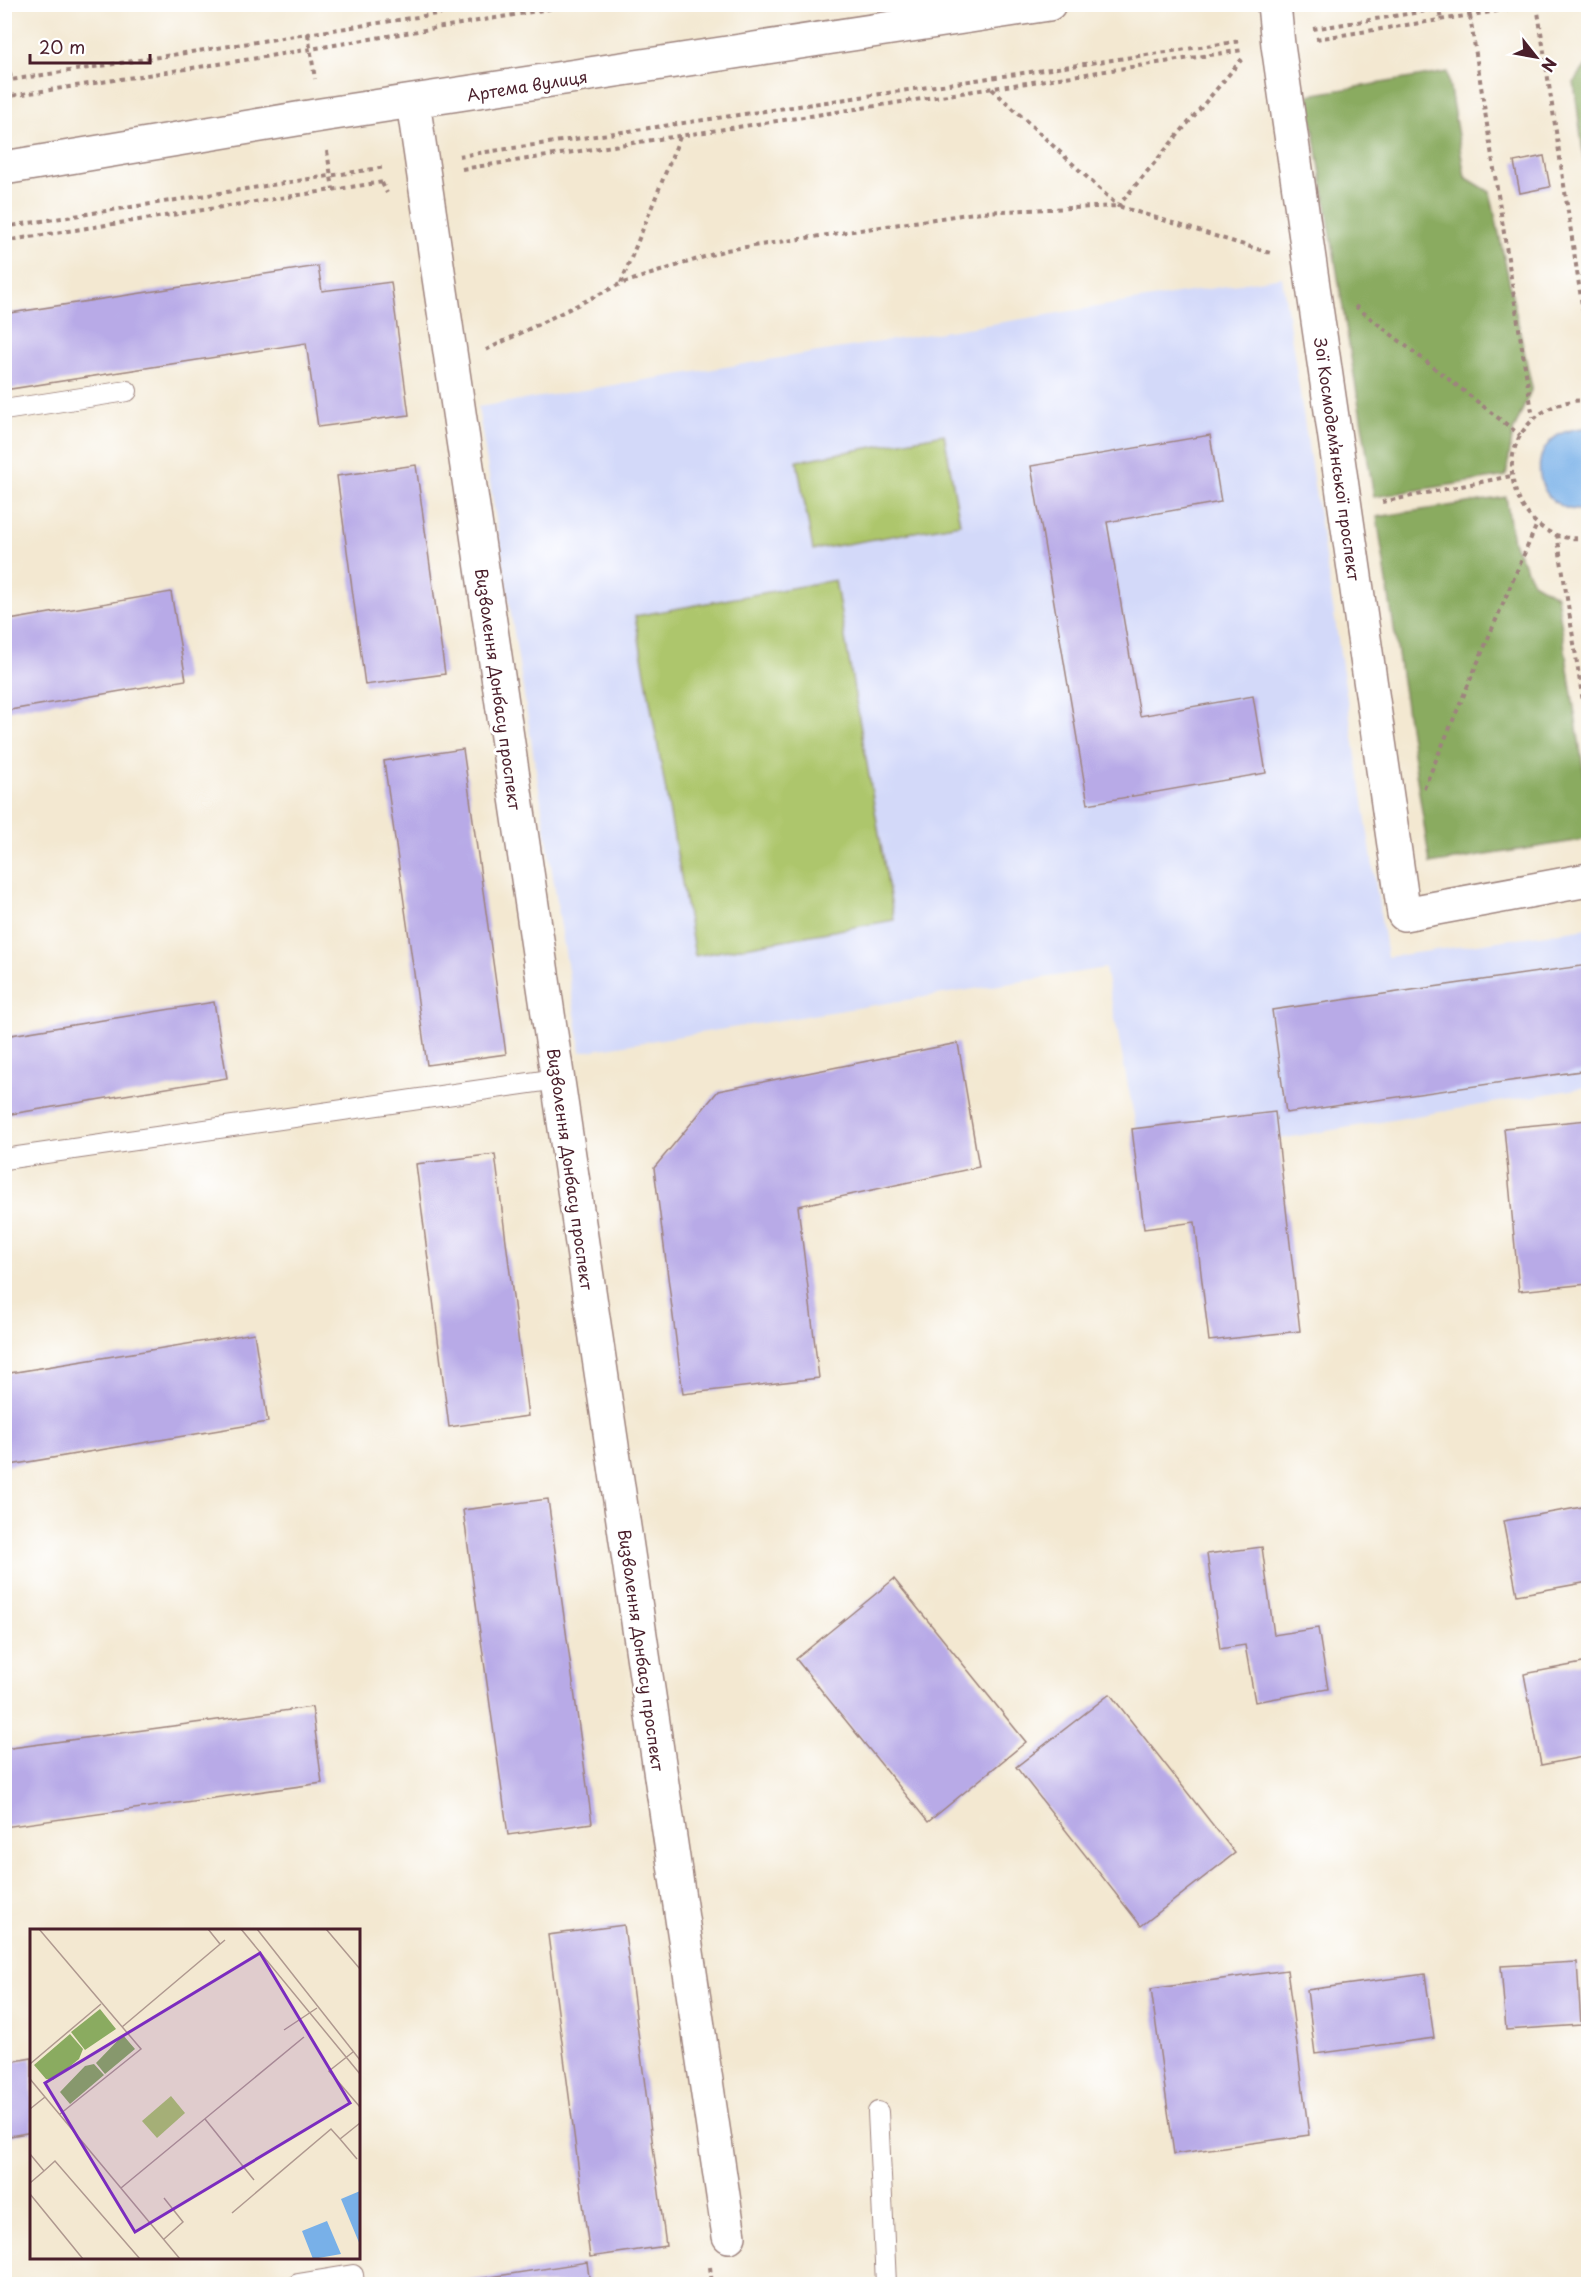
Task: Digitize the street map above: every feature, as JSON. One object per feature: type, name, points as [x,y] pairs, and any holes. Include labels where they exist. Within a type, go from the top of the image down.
[{"type":"street","name":"Артема вулиця","points":[[4,168],[321,115],[1049,4]]},
{"type":"street","name":"Зої Космодем’янської проспект","points":[[1276,28],[1404,914],[1588,880]]},
{"type":"street","name":"Визволення Донбасу проспект","points":[[413,102],[729,2236]]},
{"type":"lane","points":[[4,410],[127,391]]},
{"type":"lane","points":[[4,1159],[558,1079]]},
{"type":"lane","points":[[878,2112],[886,2284]]},
{"type":"lane","points":[[298,2284],[353,2276],[354,2284]]},
{"type":"path","points":[[4,81],[501,4]]},
{"type":"path","points":[[4,97],[251,59],[579,4]]},
{"type":"path","points":[[4,241],[422,169],[1276,28],[1470,4]]},
{"type":"path","points":[[1276,28],[1441,20],[1543,4]]},
{"type":"path","points":[[1538,5],[1588,345]]},
{"type":"path","points":[[1439,7],[1441,20]]},
{"type":"path","points":[[1470,16],[1533,418]]},
{"type":"path","points":[[4,37],[11,80]]},
{"type":"path","points":[[4,227],[680,136],[1251,49],[1118,206]]},
{"type":"path","points":[[991,89],[1118,206]]},
{"type":"path","points":[[620,284],[680,136]]},
{"type":"path","points":[[452,367],[620,284],[726,250],[981,212],[1118,206],[1283,257],[1311,272],[1520,435]]},
{"type":"path","points":[[1588,401],[1578,400],[1555,405],[1533,418],[1520,435],[1512,453],[1511,476],[1521,505],[1537,524],[1557,534],[1588,537]]},
{"type":"path","points":[[1346,510],[1511,476]]},
{"type":"path","points":[[1419,799],[1537,524]]},
{"type":"path","points":[[1557,534],[1588,734]]},
{"type":"shaded area","points":[[1282,277],[1387,957],[1588,928],[1588,1087],[1143,1162],[1105,968],[581,1052],[478,407]]},
{"type":"green space","points":[[1588,63],[1588,192],[1574,82]]},
{"type":"green space","points":[[1447,72],[1465,177],[1490,192],[1532,388],[1513,432],[1506,476],[1374,497],[1308,95]]},
{"type":"green space","points":[[944,434],[960,524],[813,550],[797,461]]},
{"type":"green space","points":[[1506,497],[1513,542],[1533,582],[1557,596],[1588,800],[1588,839],[1430,864],[1377,517]]},
{"type":"green space","points":[[835,580],[894,920],[695,956],[635,616]]},
{"type":"water","points":[[1588,429],[1588,509],[1569,509],[1554,501],[1544,489],[1540,474],[1541,458],[1548,443],[1563,433]]},
{"type":"building","points":[[1544,156],[1550,187],[1520,193],[1514,162]]},
{"type":"building","points":[[318,266],[322,291],[391,282],[409,415],[318,427],[306,343],[4,390],[4,314]]},
{"type":"building","points":[[1210,435],[1221,502],[1107,522],[1140,716],[1253,696],[1266,773],[1088,804],[1031,466]]},
{"type":"building","points":[[416,465],[445,674],[365,685],[337,476]]},
{"type":"building","points":[[171,592],[186,680],[4,711],[4,621]]},
{"type":"building","points":[[463,749],[506,1054],[427,1065],[384,761]]},
{"type":"building","points":[[1588,965],[1588,1070],[1286,1113],[1272,1010]]},
{"type":"building","points":[[214,1002],[227,1078],[5,1115],[5,1036]]},
{"type":"building","points":[[958,1043],[979,1167],[798,1206],[819,1378],[683,1394],[654,1168],[718,1091]]},
{"type":"building","points":[[1275,1112],[1300,1331],[1209,1341],[1195,1222],[1144,1229],[1132,1129]]},
{"type":"building","points":[[1588,1120],[1588,1284],[1519,1291],[1504,1128]]},
{"type":"building","points":[[495,1154],[528,1416],[449,1427],[416,1164]]},
{"type":"building","points":[[254,1333],[268,1422],[4,1466],[4,1374]]},
{"type":"building","points":[[548,1499],[592,1823],[508,1835],[463,1510]]},
{"type":"building","points":[[1588,1506],[1588,1582],[1517,1595],[1503,1521]]},
{"type":"building","points":[[1262,1547],[1274,1635],[1318,1628],[1328,1689],[1255,1702],[1245,1645],[1220,1649],[1207,1554]]},
{"type":"building","points":[[894,1579],[1026,1742],[928,1822],[796,1659]]},
{"type":"building","points":[[1588,1662],[1588,1756],[1541,1765],[1524,1674]]},
{"type":"building","points":[[1110,1694],[1235,1853],[1141,1926],[1016,1767]]},
{"type":"building","points":[[312,1707],[322,1783],[4,1827],[4,1749]]},
{"type":"building","points":[[624,1925],[666,2246],[590,2257],[548,1935]]},
{"type":"building","points":[[1577,1962],[1581,2025],[1506,2030],[1501,1966]]},
{"type":"building","points":[[1287,1970],[1309,2135],[1174,2154],[1151,1989]]},
{"type":"building","points":[[1425,1974],[1434,2038],[1315,2054],[1307,1990]]},
{"type":"building","points":[[30,2058],[30,2132],[4,2137],[4,2063]]},
{"type":"building","points":[[587,2262],[590,2284],[453,2284],[453,2283]]}]
